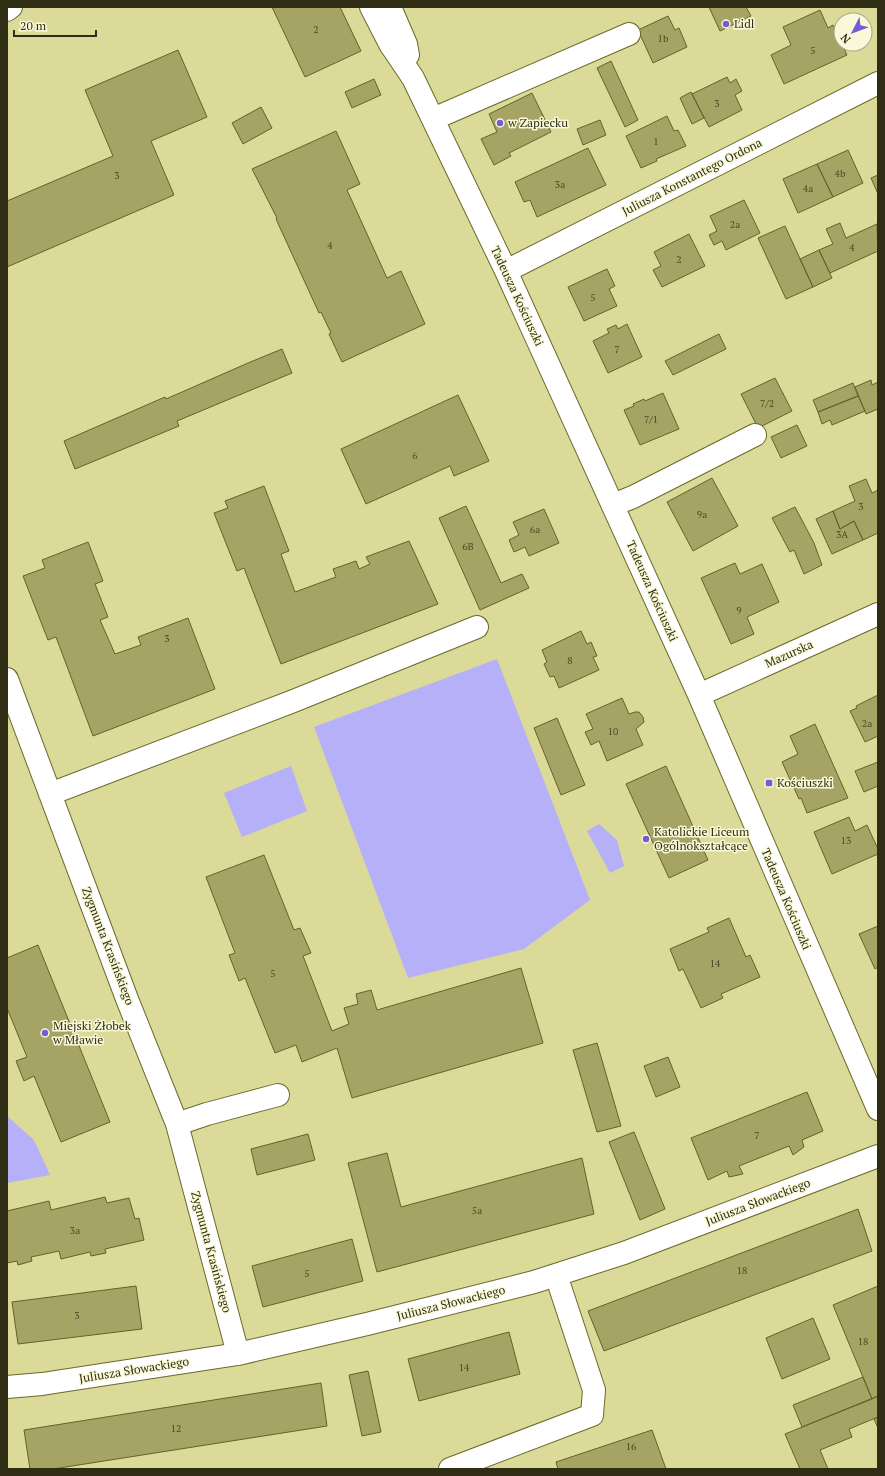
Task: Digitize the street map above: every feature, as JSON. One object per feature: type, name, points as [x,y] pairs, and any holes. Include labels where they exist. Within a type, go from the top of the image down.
[{"type":"street","points":[[7,10],[11,7]]},
{"type":"street","name":"Tadeusza Kościuszki","points":[[371,7],[390,44],[413,78],[506,271],[699,695],[878,1109]]},
{"type":"street","name":"Tadeusza Kościuszki","points":[[390,7],[406,44],[413,78]]},
{"type":"street","points":[[433,119],[629,34]]},
{"type":"street","name":"Juliusza Konstantego Ordona","points":[[506,271],[878,83]]},
{"type":"street","points":[[613,505],[633,497],[756,435]]},
{"type":"street","name":"Mazurska","points":[[699,695],[878,614]]},
{"type":"street","points":[[50,794],[298,699],[477,627]]},
{"type":"street","name":"Zygmunta Krasińskiego","points":[[7,679],[128,999],[178,1124],[238,1354]]},
{"type":"street","points":[[178,1124],[207,1114],[278,1095]]},
{"type":"street","name":"Juliusza Słowackiego","points":[[7,1387],[42,1384],[238,1354],[367,1324],[534,1282],[624,1253],[878,1156]]},
{"type":"street","points":[[450,1469],[592,1415],[594,1390],[556,1275]]},
{"type":"shaded area","points":[[497,659],[590,900],[524,949],[408,978],[314,727]]},
{"type":"shaded area","points":[[291,766],[307,811],[242,837],[224,793]]},
{"type":"shaded area","points":[[599,824],[617,840],[624,866],[610,873],[587,831]]},
{"type":"shaded area","points":[[7,1116],[34,1140],[50,1175],[7,1183]]},
{"type":"building","points":[[272,7],[340,7],[361,51],[305,77]]},
{"type":"building","name":"Lidl","points":[[709,7],[746,7],[751,16],[720,31]]},
{"type":"building","points":[[820,10],[828,28],[833,25],[833,52],[846,52],[847,55],[784,84],[771,55],[791,45],[783,27]]},
{"type":"building","points":[[668,16],[675,30],[679,28],[687,47],[653,63],[638,30]]},
{"type":"building","points":[[178,50],[207,117],[151,141],[174,195],[7,267],[7,201],[113,156],[85,90]]},
{"type":"building","points":[[611,61],[638,120],[625,127],[597,68]]},
{"type":"building","points":[[727,77],[730,83],[736,79],[742,91],[735,95],[742,110],[709,127],[692,94]]},
{"type":"building","points":[[374,79],[381,95],[352,108],[345,92]]},
{"type":"building","points":[[691,92],[704,118],[692,124],[680,98]]},
{"type":"building","points":[[532,93],[551,132],[509,153],[511,156],[494,165],[481,139],[497,132],[489,114]]},
{"type":"building","points":[[261,107],[272,128],[243,144],[232,123]]},
{"type":"building","points":[[667,116],[674,131],[678,130],[686,146],[656,159],[657,161],[641,168],[626,136]]},
{"type":"building","points":[[600,120],[606,135],[583,145],[577,129]]},
{"type":"building","points":[[336,131],[360,184],[347,190],[387,278],[401,271],[425,324],[342,362],[329,334],[331,333],[321,312],[319,313],[276,219],[277,218],[252,169]]},
{"type":"building","points":[[588,148],[606,185],[537,217],[530,200],[524,202],[515,182]]},
{"type":"building","points":[[848,150],[863,183],[833,197],[817,164]]},
{"type":"building","points":[[817,164],[833,197],[798,213],[783,179]]},
{"type":"building","points":[[878,175],[878,194],[871,178]]},
{"type":"building","points":[[744,200],[760,233],[726,250],[722,241],[714,245],[709,235],[717,231],[710,216]]},
{"type":"building","points":[[840,223],[846,238],[877,224],[878,251],[830,273],[819,250],[833,244],[826,229]]},
{"type":"building","points":[[785,226],[813,287],[786,299],[758,238]]},
{"type":"building","points":[[689,234],[705,266],[662,287],[653,270],[661,266],[654,252]]},
{"type":"building","points":[[819,250],[832,278],[813,287],[800,259]]},
{"type":"building","points":[[607,269],[615,286],[609,289],[617,306],[584,321],[568,287]]},
{"type":"building","points":[[627,324],[642,357],[608,373],[593,341],[609,333],[607,329],[616,325],[618,329]]},
{"type":"building","points":[[719,334],[726,349],[673,375],[665,361]]},
{"type":"building","points":[[282,349],[292,373],[177,421],[179,426],[75,469],[64,441],[165,397],[166,399]]},
{"type":"building","points":[[775,378],[792,411],[758,428],[741,394]]},
{"type":"building","points":[[871,380],[872,385],[878,382],[878,409],[866,414],[855,387]]},
{"type":"building","points":[[853,383],[858,396],[818,412],[813,400]]},
{"type":"building","points":[[663,393],[679,429],[640,445],[624,410],[634,406],[633,404],[644,399],[645,401]]},
{"type":"building","points":[[458,395],[489,461],[454,476],[450,466],[366,504],[341,449]]},
{"type":"building","points":[[858,396],[865,411],[832,425],[830,420],[822,424],[818,412]]},
{"type":"building","points":[[797,425],[807,446],[781,458],[771,437]]},
{"type":"building","points":[[712,478],[738,526],[693,551],[667,502]]},
{"type":"building","points":[[866,479],[872,493],[878,490],[878,533],[863,540],[854,521],[840,529],[833,511],[855,501],[849,486]]},
{"type":"building","points":[[264,486],[289,551],[281,554],[295,592],[336,577],[333,569],[356,561],[359,569],[370,564],[366,557],[409,541],[438,604],[281,664],[244,568],[237,571],[214,513],[228,508],[225,501]]},
{"type":"building","points":[[466,506],[501,583],[522,574],[529,588],[480,610],[439,518]]},
{"type":"building","points":[[795,507],[814,543],[822,565],[804,574],[794,550],[790,552],[772,518]]},
{"type":"building","points":[[544,509],[559,543],[529,556],[525,547],[514,552],[509,540],[519,535],[513,522]]},
{"type":"building","points":[[833,511],[840,529],[854,521],[863,540],[832,554],[816,519]]},
{"type":"building","points":[[88,542],[103,581],[95,584],[108,617],[100,620],[115,654],[141,645],[138,637],[188,618],[215,689],[93,736],[56,637],[48,640],[23,576],[45,568],[42,560]]},
{"type":"building","points":[[735,563],[740,574],[762,564],[779,602],[747,617],[754,634],[731,644],[701,578]]},
{"type":"building","points":[[581,631],[587,644],[591,642],[597,656],[593,657],[599,670],[559,688],[554,676],[550,677],[544,664],[547,662],[542,650]]},
{"type":"building","points":[[878,695],[878,736],[865,742],[850,711],[857,708],[856,706]]},
{"type":"building","points":[[622,698],[629,714],[639,712],[643,717],[644,722],[636,729],[643,745],[607,761],[599,741],[591,745],[585,732],[593,729],[586,714]]},
{"type":"building","points":[[557,718],[585,785],[561,795],[534,728]]},
{"type":"building","points":[[815,724],[848,798],[807,813],[801,798],[799,799],[782,762],[798,754],[790,736]]},
{"type":"building","points":[[878,762],[878,786],[864,792],[855,771]]},
{"type":"building","points":[[666,766],[708,860],[669,878],[626,784]]},
{"type":"building","points":[[849,817],[855,831],[867,825],[878,849],[878,854],[832,874],[814,832]]},
{"type":"building","points":[[264,855],[294,930],[300,928],[311,953],[303,956],[332,1031],[349,1024],[344,1008],[358,1004],[356,994],[371,990],[377,1010],[521,968],[543,1043],[352,1098],[337,1048],[302,1062],[296,1045],[275,1053],[245,978],[239,981],[229,955],[235,953],[206,877]]},
{"type":"building","points":[[729,918],[746,957],[750,955],[760,977],[721,994],[723,998],[701,1008],[683,969],[679,971],[670,949],[709,932],[707,928]]},
{"type":"building","points":[[878,926],[878,967],[875,969],[859,934]]},
{"type":"building","name":"Miejski Żłobek w Mławie","points":[[38,945],[110,1122],[61,1142],[34,1076],[24,1081],[16,1061],[27,1057],[7,1008],[7,958]]},
{"type":"building","points":[[597,1043],[621,1126],[597,1132],[573,1050]]},
{"type":"building","points":[[668,1057],[680,1087],[656,1097],[644,1066]]},
{"type":"building","points":[[807,1092],[823,1131],[802,1140],[804,1147],[793,1155],[789,1146],[739,1166],[743,1174],[729,1177],[727,1171],[708,1180],[691,1138]]},
{"type":"building","points":[[634,1132],[665,1209],[640,1220],[609,1142]]},
{"type":"building","points":[[308,1134],[315,1160],[257,1175],[251,1149]]},
{"type":"building","points":[[387,1153],[401,1207],[582,1158],[594,1214],[377,1272],[348,1163]]},
{"type":"building","points":[[105,1197],[107,1203],[129,1198],[135,1219],[139,1218],[144,1240],[105,1249],[106,1253],[91,1256],[90,1252],[61,1259],[59,1251],[31,1257],[32,1261],[18,1265],[17,1261],[7,1263],[7,1211],[49,1201],[51,1210]]},
{"type":"building","points":[[858,1209],[872,1251],[604,1351],[588,1311]]},
{"type":"building","points":[[352,1239],[363,1281],[263,1307],[252,1266]]},
{"type":"building","points":[[136,1286],[142,1329],[18,1344],[12,1302]]},
{"type":"building","points":[[878,1286],[878,1396],[872,1399],[833,1305]]},
{"type":"building","points":[[813,1318],[830,1359],[782,1379],[766,1338]]},
{"type":"building","points":[[509,1332],[520,1374],[419,1401],[408,1359]]},
{"type":"building","points":[[368,1371],[381,1432],[362,1436],[349,1375]]},
{"type":"building","points":[[863,1377],[872,1399],[802,1427],[793,1405]]},
{"type":"building","points":[[321,1383],[327,1426],[53,1469],[30,1469],[24,1430]]},
{"type":"building","points":[[878,1396],[878,1417],[849,1429],[852,1437],[820,1450],[828,1469],[800,1469],[785,1434]]},
{"type":"building","points":[[878,1417],[878,1428],[874,1419]]},
{"type":"building","points":[[652,1430],[666,1469],[558,1469],[556,1462]]},
{"type":"place","name":"Lidl","points":[[726,24]]},
{"type":"place","name":"w Zapiecku","points":[[500,123]]},
{"type":"place","name":"Kościuszki","points":[[769,783]]},
{"type":"place","name":"Katolickie Liceum Ogólnokształcące","points":[[646,839]]},
{"type":"place","name":"Miejski Żłobek w Mławie","points":[[45,1033]]}]
